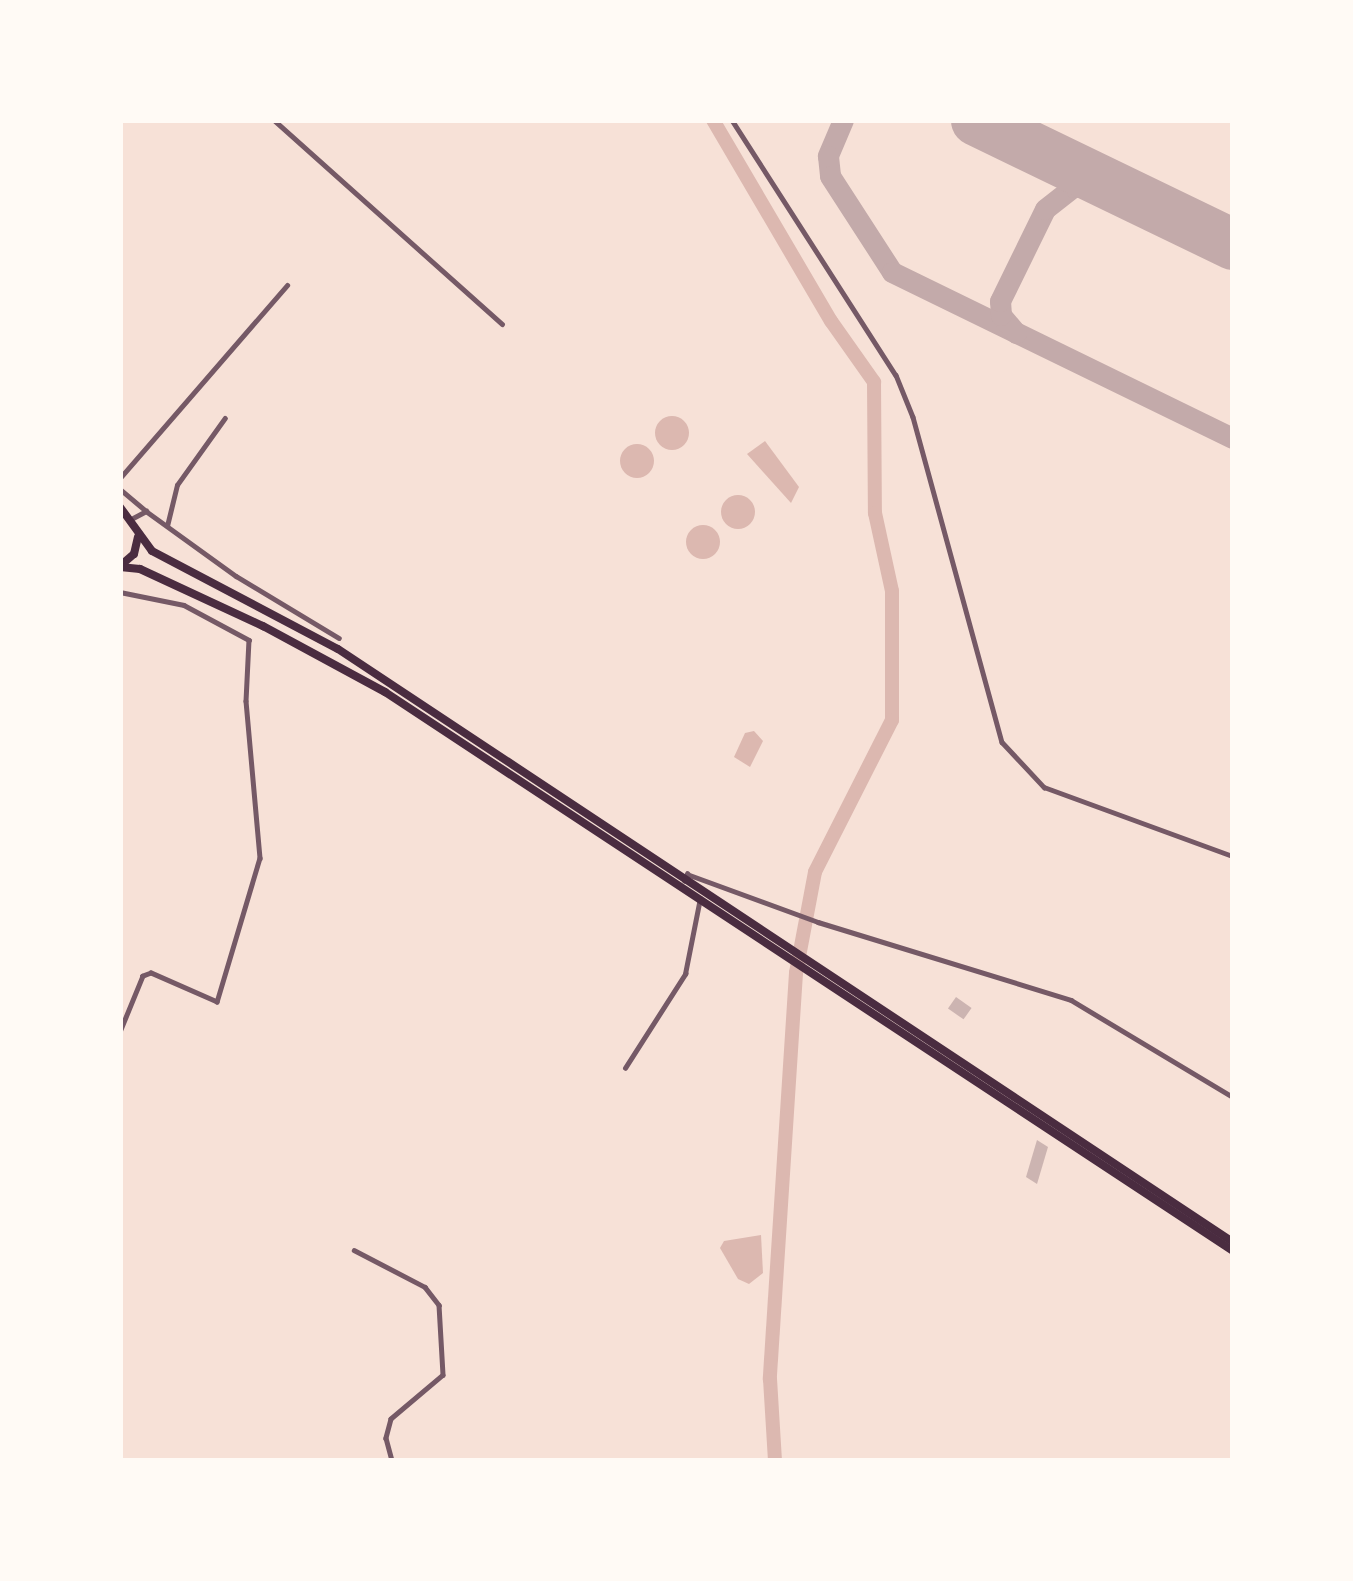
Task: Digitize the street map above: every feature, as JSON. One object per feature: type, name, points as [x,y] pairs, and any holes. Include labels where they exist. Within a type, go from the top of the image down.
[{"type":"main road","points":[[120,507],[133,518],[152,551],[338,649],[701,897],[1233,1242]]},
{"type":"main road","points":[[120,566],[134,554],[139,535]]},
{"type":"main road","points":[[120,566],[140,569],[247,618],[385,692],[682,884]]},
{"type":"main road","points":[[811,969],[1233,1251]]},
{"type":"street","points":[[274,120],[502,324]]},
{"type":"street","points":[[732,120],[896,375],[913,416],[1002,742],[1044,788],[1233,856]]},
{"type":"street","points":[[120,478],[287,285]]},
{"type":"street","points":[[167,526],[177,485],[225,418]]},
{"type":"street","points":[[120,489],[236,577],[339,638]]},
{"type":"street","points":[[133,518],[146,511]]},
{"type":"street","points":[[120,592],[184,605],[249,640],[246,701],[260,858],[217,1003],[152,973],[143,976],[120,1032]]},
{"type":"street","points":[[682,884],[687,874],[818,922],[1071,1000],[1233,1097]]},
{"type":"street","points":[[625,1068],[685,974],[701,897]]},
{"type":"street","points":[[354,1250],[425,1287],[439,1305],[443,1375],[391,1419],[386,1438],[392,1461]]},
{"type":"shaded area","points":[[672,416],[684,421],[689,433],[684,445],[672,450],[660,445],[655,433],[660,421]]},
{"type":"shaded area","points":[[765,441],[799,487],[791,503],[747,454]]},
{"type":"shaded area","points":[[637,444],[649,449],[654,461],[649,473],[637,478],[625,473],[620,461],[625,449]]},
{"type":"shaded area","points":[[738,495],[750,500],[755,512],[750,524],[738,529],[726,524],[721,512],[726,500]]},
{"type":"shaded area","points":[[703,525],[715,530],[720,542],[715,554],[703,559],[691,554],[686,542],[691,530]]},
{"type":"shaded area","points":[[754,731],[763,741],[750,767],[734,757],[745,733]]},
{"type":"shaded area","points":[[761,1235],[763,1273],[749,1284],[738,1279],[720,1248],[724,1241]]},
{"type":"building","points":[[956,997],[972,1008],[964,1019],[948,1008]]},
{"type":"building","points":[[1037,1140],[1048,1147],[1037,1184],[1026,1177]]},
{"type":"waterway","points":[[713,120],[831,321],[874,382],[875,513],[892,591],[892,720],[815,872],[796,973],[770,1379],[775,1461]]},
{"type":"taxiway","points":[[843,120],[828,156],[830,176],[892,272],[1233,438]]},
{"type":"taxiway","points":[[1016,333],[1001,315],[1000,301],[1045,209],[1073,187],[1111,185]]},
{"type":"runway","points":[[976,120],[1233,244]]}]
